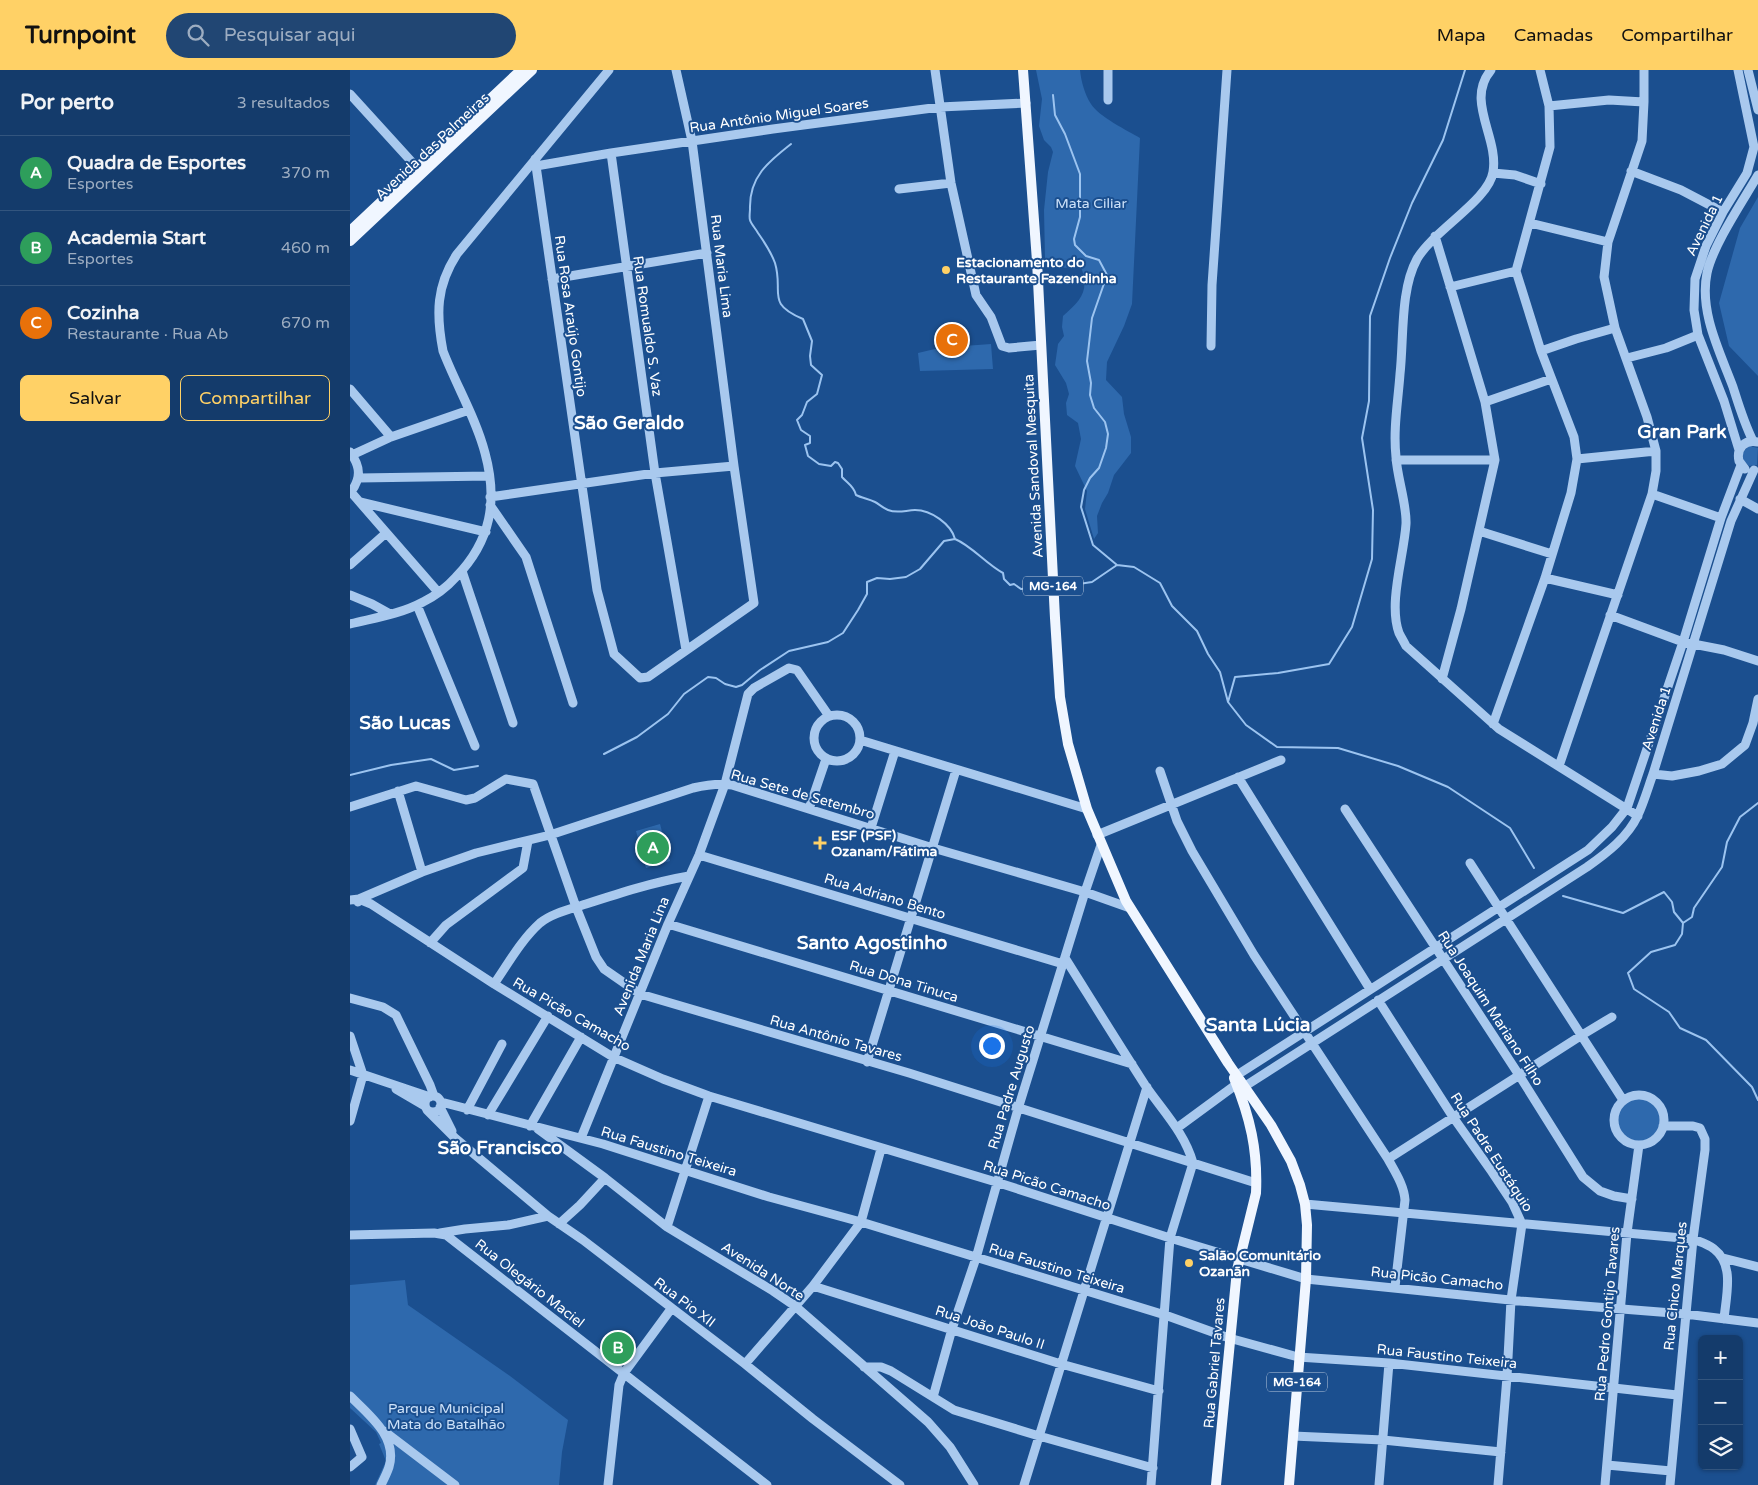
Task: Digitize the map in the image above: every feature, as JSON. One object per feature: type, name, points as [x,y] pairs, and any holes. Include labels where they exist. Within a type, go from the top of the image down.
[{"type":"main road","name":"Avenida das Palmeiras","points":[[350,241],[362,224],[419,171],[516,74],[532,70]]},
{"type":"main road","name":"Avenida Sandoval Mesquita","points":[[1023,70],[1037,261],[1060,697],[1068,744],[1087,809],[1130,908],[1228,1063],[1239,1085],[1271,1125],[1291,1162],[1300,1185],[1307,1225],[1306,1279]]},
{"type":"main road","name":"Avenida das Palmeiras","points":[[350,231],[362,224]]},
{"type":"main road","name":"Rua Gabriel Tavares","points":[[1216,1485],[1229,1338],[1240,1259],[1256,1193],[1253,1134],[1239,1085]]},
{"type":"main road","points":[[1253,1134],[1254,1124],[1258,1122],[1268,1122],[1271,1125]]},
{"type":"main road","name":"MG-164","points":[[1289,1485],[1298,1357],[1306,1279]]},
{"type":"street","points":[[350,624],[417,605],[448,586],[477,551],[486,532],[489,521],[490,501],[486,454],[443,351],[438,307],[441,288],[450,265],[457,254],[536,162],[609,70]]},
{"type":"street","name":"Rua Maria Lima","points":[[676,70],[692,141],[734,466],[754,603],[686,650]]},
{"type":"street","points":[[935,70],[951,183],[976,295],[991,317],[1002,346],[1009,348],[1041,345]]},
{"type":"street","points":[[1108,70],[1108,100]]},
{"type":"street","points":[[1211,346],[1212,285],[1227,70]]},
{"type":"street","points":[[1491,70],[1480,93],[1481,108],[1492,146],[1494,172],[1481,195],[1435,236],[1418,258],[1406,285],[1394,432],[1396,460],[1406,522],[1397,582],[1396,614],[1399,632],[1406,646],[1493,724],[1638,816]]},
{"type":"street","points":[[1493,724],[1552,554],[1571,493],[1577,459],[1574,436],[1541,351],[1516,271],[1550,146],[1549,106],[1540,70]]},
{"type":"street","points":[[1559,766],[1589,683],[1652,494],[1656,471],[1656,451],[1647,417],[1615,328],[1604,277],[1608,242],[1642,141],[1644,70]]},
{"type":"street","name":"Avenida 1","points":[[1239,1085],[1305,1031],[1588,850],[1612,827],[1627,808],[1721,518],[1741,466],[1738,461],[1739,450],[1724,401],[1698,336],[1694,310],[1695,279],[1706,246],[1723,212],[1747,173],[1754,147],[1738,70]]},
{"type":"street","points":[[1748,70],[1758,110]]},
{"type":"street","points":[[350,94],[419,171]]},
{"type":"street","points":[[1549,106],[1609,100],[1644,102]]},
{"type":"street","name":"Rua Antônio Miguel Soares","points":[[536,162],[940,107],[1026,103]]},
{"type":"street","name":"Rua Romualdo S. Vaz","points":[[611,153],[655,473],[686,650]]},
{"type":"street","name":"Rua Rosa Araújo Gontijo","points":[[536,162],[597,590],[614,654],[640,678],[648,677],[686,650]]},
{"type":"street","points":[[1632,171],[1681,190],[1723,212]]},
{"type":"street","points":[[1494,172],[1541,184]]},
{"type":"street","name":"Avenida 1","points":[[1755,441],[1744,423],[1712,332],[1706,305],[1707,274],[1716,250],[1758,175]]},
{"type":"street","points":[[899,189],[951,183]]},
{"type":"street","points":[[1530,223],[1608,242]]},
{"type":"street","points":[[1435,236],[1485,402],[1495,460],[1462,609],[1442,679]]},
{"type":"street","points":[[552,279],[707,253]]},
{"type":"street","points":[[1450,287],[1516,271]]},
{"type":"street","points":[[1541,351],[1576,338],[1615,328]]},
{"type":"street","points":[[1627,358],[1666,348],[1698,336]]},
{"type":"street","points":[[1485,402],[1552,379]]},
{"type":"street","points":[[350,389],[391,437]]},
{"type":"street","points":[[438,592],[350,492],[359,478],[358,464],[351,454],[391,437],[469,410]]},
{"type":"street","points":[[1739,450],[1744,443],[1755,441]]},
{"type":"street","points":[[1577,459],[1656,451]]},
{"type":"street","points":[[1396,460],[1495,460]]},
{"type":"street","points":[[490,501],[655,473],[734,466]]},
{"type":"street","points":[[1741,466],[1750,470],[1756,470]]},
{"type":"street","name":"Avenida 1","points":[[1239,1085],[1312,1043],[1507,919],[1609,851],[1626,834],[1638,816],[1653,774],[1731,521],[1740,499],[1756,470]]},
{"type":"street","points":[[359,478],[489,476]]},
{"type":"street","points":[[1652,494],[1721,518]]},
{"type":"street","points":[[1740,499],[1758,509]]},
{"type":"street","points":[[490,501],[526,557],[573,702]]},
{"type":"street","points":[[359,502],[486,532]]},
{"type":"street","points":[[1479,531],[1552,554]]},
{"type":"street","points":[[350,565],[386,533]]},
{"type":"street","points":[[462,571],[513,723]]},
{"type":"street","points":[[1544,578],[1618,594]]},
{"type":"street","points":[[350,595],[390,614]]},
{"type":"street","points":[[417,605],[475,746]]},
{"type":"street","points":[[1610,616],[1682,642],[1724,650],[1758,661]]},
{"type":"street","name":"Avenida Maria Lina","points":[[581,1138],[668,924],[699,855],[725,784],[748,694],[754,688],[790,668],[797,670],[828,716]]},
{"type":"street","points":[[1653,774],[1672,776],[1722,764],[1745,745],[1753,723],[1758,699]]},
{"type":"street","points":[[828,716],[844,716],[851,719],[858,728],[860,740],[854,754],[848,758],[833,761],[826,759],[820,754],[815,748],[813,740],[816,726],[828,716]]},
{"type":"street","points":[[860,740],[1087,809]]},
{"type":"street","points":[[871,828],[894,750]]},
{"type":"street","points":[[809,808],[826,759]]},
{"type":"street","points":[[1099,840],[1171,806],[1281,760]]},
{"type":"street","points":[[867,1062],[956,770]]},
{"type":"street","points":[[1160,771],[1177,822],[1192,851],[1254,955],[1388,1159],[1405,1192],[1406,1200],[1395,1287]]},
{"type":"street","points":[[1238,777],[1370,989]]},
{"type":"street","name":"Rua Antônio Tavares","points":[[398,791],[416,786],[466,800],[475,798],[506,779],[533,784],[591,948],[600,965],[640,994],[1256,1182]]},
{"type":"street","name":"Rua Sete de Setembro","points":[[353,900],[422,872],[476,853],[550,835],[693,788],[709,784],[725,784],[809,808],[933,848],[1085,892],[1130,908]]},
{"type":"street","points":[[350,807],[398,791],[422,872]]},
{"type":"street","name":"Rua Joaquim Mariano Filho","points":[[1346,808],[1519,1074],[1583,1177],[1600,1191],[1632,1199]]},
{"type":"street","name":"Rua Padre Augusto","points":[[934,1397],[952,1329],[976,1258],[996,1182],[1085,892],[1099,840]]},
{"type":"street","points":[[430,943],[446,925],[522,868],[528,841]]},
{"type":"street","name":"Rua Adriano Bento","points":[[699,855],[910,918],[1064,961]]},
{"type":"street","points":[[1470,863],[1622,1100]]},
{"type":"street","points":[[494,984],[522,944],[542,922],[552,915],[658,882],[689,876]]},
{"type":"street","name":"Rua Picão Camacho","points":[[353,900],[371,904],[494,984],[614,1057],[663,1079],[709,1096],[996,1182],[1306,1279],[1510,1300],[1685,1314],[1758,1323]]},
{"type":"street","name":"Rua Dona Tinuca","points":[[668,924],[1132,1064]]},
{"type":"street","points":[[1064,961],[1147,1087],[1177,1128],[1191,1154],[1193,1163],[1170,1238],[1151,1485]]},
{"type":"street","name":"Rua Pio XII","points":[[350,998],[383,1007],[396,1015],[455,1138]]},
{"type":"street","name":"Rua Padre Eustáquio","points":[[1378,1000],[1453,1116],[1512,1202],[1522,1224],[1510,1300],[1507,1377],[1498,1485]]},
{"type":"street","points":[[488,1115],[548,1016]]},
{"type":"street","points":[[1388,1159],[1519,1074],[1612,1017]]},
{"type":"street","points":[[350,1036],[364,1075],[350,1121]]},
{"type":"street","points":[[533,1126],[581,1037]]},
{"type":"street","points":[[467,1110],[502,1044]]},
{"type":"street","name":"Rua Faustino Teixeira","points":[[350,1070],[436,1101],[581,1138],[768,1197],[861,1222],[1165,1315],[1229,1338],[1298,1357],[1390,1363],[1677,1395]]},
{"type":"street","name":"Rua Faustino Teixeira","points":[[388,1083],[426,1108]]},
{"type":"street","points":[[1177,1128],[1239,1085]]},
{"type":"street","points":[[1024,1485],[1147,1087]]},
{"type":"street","points":[[1634,1095],[1643,1095],[1651,1098],[1662,1110],[1663,1126],[1654,1140],[1647,1144],[1631,1144],[1618,1134],[1614,1126],[1616,1110],[1622,1100],[1634,1095]]},
{"type":"street","points":[[667,1227],[709,1096]]},
{"type":"street","points":[[426,1100],[436,1101],[434,1112],[426,1108],[426,1100]]},
{"type":"street","name":"Rua Pio XII","points":[[426,1108],[455,1138],[548,1216],[583,1240],[900,1485]]},
{"type":"street","name":"Avenida Norte","points":[[533,1126],[605,1178],[667,1227],[795,1306],[928,1422],[950,1447],[974,1485]]},
{"type":"street","name":"Rua Chico Marques","points":[[1663,1126],[1693,1126],[1700,1128],[1705,1139],[1685,1314],[1670,1485]]},
{"type":"street","name":"Rua Pedro Gontijo Tavares","points":[[1604,1485],[1627,1233],[1639,1145]]},
{"type":"street","points":[[745,1364],[813,1286],[861,1222],[881,1149]]},
{"type":"street","points":[[559,1224],[605,1178]]},
{"type":"street","points":[[1304,1204],[1693,1239],[1713,1247],[1723,1258],[1728,1272],[1724,1319]]},
{"type":"street","points":[[350,1235],[440,1233],[508,1225],[548,1216]]},
{"type":"street","name":"Rua Olegário Maciel","points":[[440,1233],[446,1235],[624,1372],[767,1485]]},
{"type":"street","points":[[1723,1258],[1758,1267]]},
{"type":"street","name":"Rua João Paulo II","points":[[813,1286],[1062,1364],[1159,1391]]},
{"type":"street","points":[[608,1485],[619,1384],[624,1372],[671,1309]]},
{"type":"street","points":[[1379,1485],[1390,1363]]},
{"type":"street","points":[[864,1367],[881,1367],[891,1371],[954,1410],[1153,1468]]},
{"type":"street","points":[[350,1396],[382,1429],[455,1485]]},
{"type":"street","points":[[350,1429],[362,1457],[350,1467]]},
{"type":"street","points":[[381,1485],[389,1468],[390,1460],[388,1442],[382,1429]]},
{"type":"street","points":[[1292,1436],[1383,1440],[1501,1452]]},
{"type":"street","points":[[1607,1465],[1671,1471]]},
{"type":"green space","name":"Mata Ciliar","points":[[1036,70],[1080,70],[1085,92],[1095,109],[1140,138],[1132,304],[1107,362],[1106,380],[1122,397],[1124,414],[1131,437],[1131,453],[1114,475],[1097,516],[1098,533],[1094,539],[1085,509],[1087,491],[1075,466],[1081,439],[1078,423],[1067,415],[1066,403],[1069,394],[1066,383],[1055,365],[1058,344],[1064,336],[1062,327],[1063,316],[1079,300],[1085,283],[1081,267],[1057,267],[1045,259],[1044,210],[1048,172],[1053,152],[1044,140],[1039,126],[1042,99]]},
{"type":"green space","points":[[1758,197],[1758,376],[1729,346],[1719,303],[1740,228]]},
{"type":"green space","points":[[960,343],[964,346],[991,344],[993,369],[920,371],[918,353]]},
{"type":"green space","points":[[1749,446],[1758,448],[1757,465],[1749,466],[1743,460],[1743,452]]},
{"type":"green space","points":[[660,824],[670,861],[646,868],[636,831]]},
{"type":"green space","points":[[1639,1099],[1654,1105],[1660,1120],[1654,1135],[1639,1141],[1624,1135],[1618,1120],[1624,1105]]},
{"type":"green space","name":"Parque Municipal Mata do Batalhão","points":[[405,1280],[408,1305],[510,1376],[568,1420],[562,1452],[559,1485],[375,1485],[386,1461],[379,1444],[381,1443],[376,1432],[350,1408],[350,1285]]},
{"type":"waterway","points":[[1228,702],[1235,677],[1278,673],[1329,664],[1352,627],[1372,559],[1373,510],[1362,438],[1369,401],[1370,316],[1412,203],[1443,140],[1465,70]]},
{"type":"waterway","points":[[1053,95],[1055,115],[1065,134],[1080,174],[1080,217],[1074,239],[1075,245],[1086,256],[1099,260],[1107,275],[1092,318],[1087,361],[1091,383],[1090,395],[1094,408],[1105,422],[1108,434],[1106,448],[1099,468],[1090,478],[1084,490],[1081,507],[1093,545],[1117,565]]},
{"type":"waterway","points":[[791,144],[775,157],[756,179],[751,198],[750,217],[751,223],[768,248],[775,263],[780,302],[784,308],[803,319],[812,341],[811,365],[822,375],[817,394],[807,402],[802,415],[797,420],[801,430],[810,436],[810,443],[805,445],[808,456],[819,464],[831,466],[835,462],[838,463],[842,469],[842,477],[852,487],[856,495],[892,511],[915,510],[934,515],[945,523],[955,539],[1003,573],[1004,579],[1010,585],[1014,584],[1021,589],[1043,590]]},
{"type":"waterway","points":[[604,754],[637,737],[668,714],[684,694],[708,677],[716,678],[725,684],[736,687],[742,685],[760,670],[789,651],[828,642],[843,633],[867,594],[867,582],[877,578],[906,577],[920,569],[944,541],[955,539]]},
{"type":"waterway","points":[[1059,587],[1092,582],[1117,565],[1134,567],[1160,583],[1172,606],[1197,631],[1208,654],[1220,672],[1228,702],[1246,725],[1277,747],[1338,748],[1398,766],[1448,787],[1510,828],[1534,868]]},
{"type":"waterway","points":[[350,775],[391,765],[431,759],[454,770],[478,766]]},
{"type":"waterway","points":[[1683,923],[1692,917],[1694,908],[1722,867],[1727,842],[1740,817],[1758,803]]},
{"type":"waterway","points":[[1563,896],[1623,913],[1664,892],[1672,902],[1674,912],[1683,923],[1682,934],[1675,945],[1651,952],[1628,973],[1634,989],[1669,1012],[1680,1028],[1706,1040],[1752,1087],[1758,1100]]},
{"type":"place","name":"Estacionamento do Restaurante Fazendinha","points":[[946,270]]},
{"type":"place","name":"Cozinha","points":[[952,340]]},
{"type":"place","name":"ESF (PSF) Ozanam/Fátima","points":[[820,843]]},
{"type":"place","name":"Quadra de Esportes","points":[[653,848]]},
{"type":"place","name":"Salão Comunitário Ozanãn","points":[[1189,1263]]},
{"type":"place","name":"Academia Start","points":[[618,1348]]},
{"type":"district","name":"São Geraldo","points":[[629,422]]},
{"type":"district","name":"Gran Park","points":[[1682,431]]},
{"type":"district","name":"São Lucas","points":[[405,722]]},
{"type":"district","name":"Santo Agostinho","points":[[872,942]]},
{"type":"district","name":"Santa Lúcia","points":[[1258,1024]]},
{"type":"district","name":"São Francisco","points":[[500,1147]]}]
